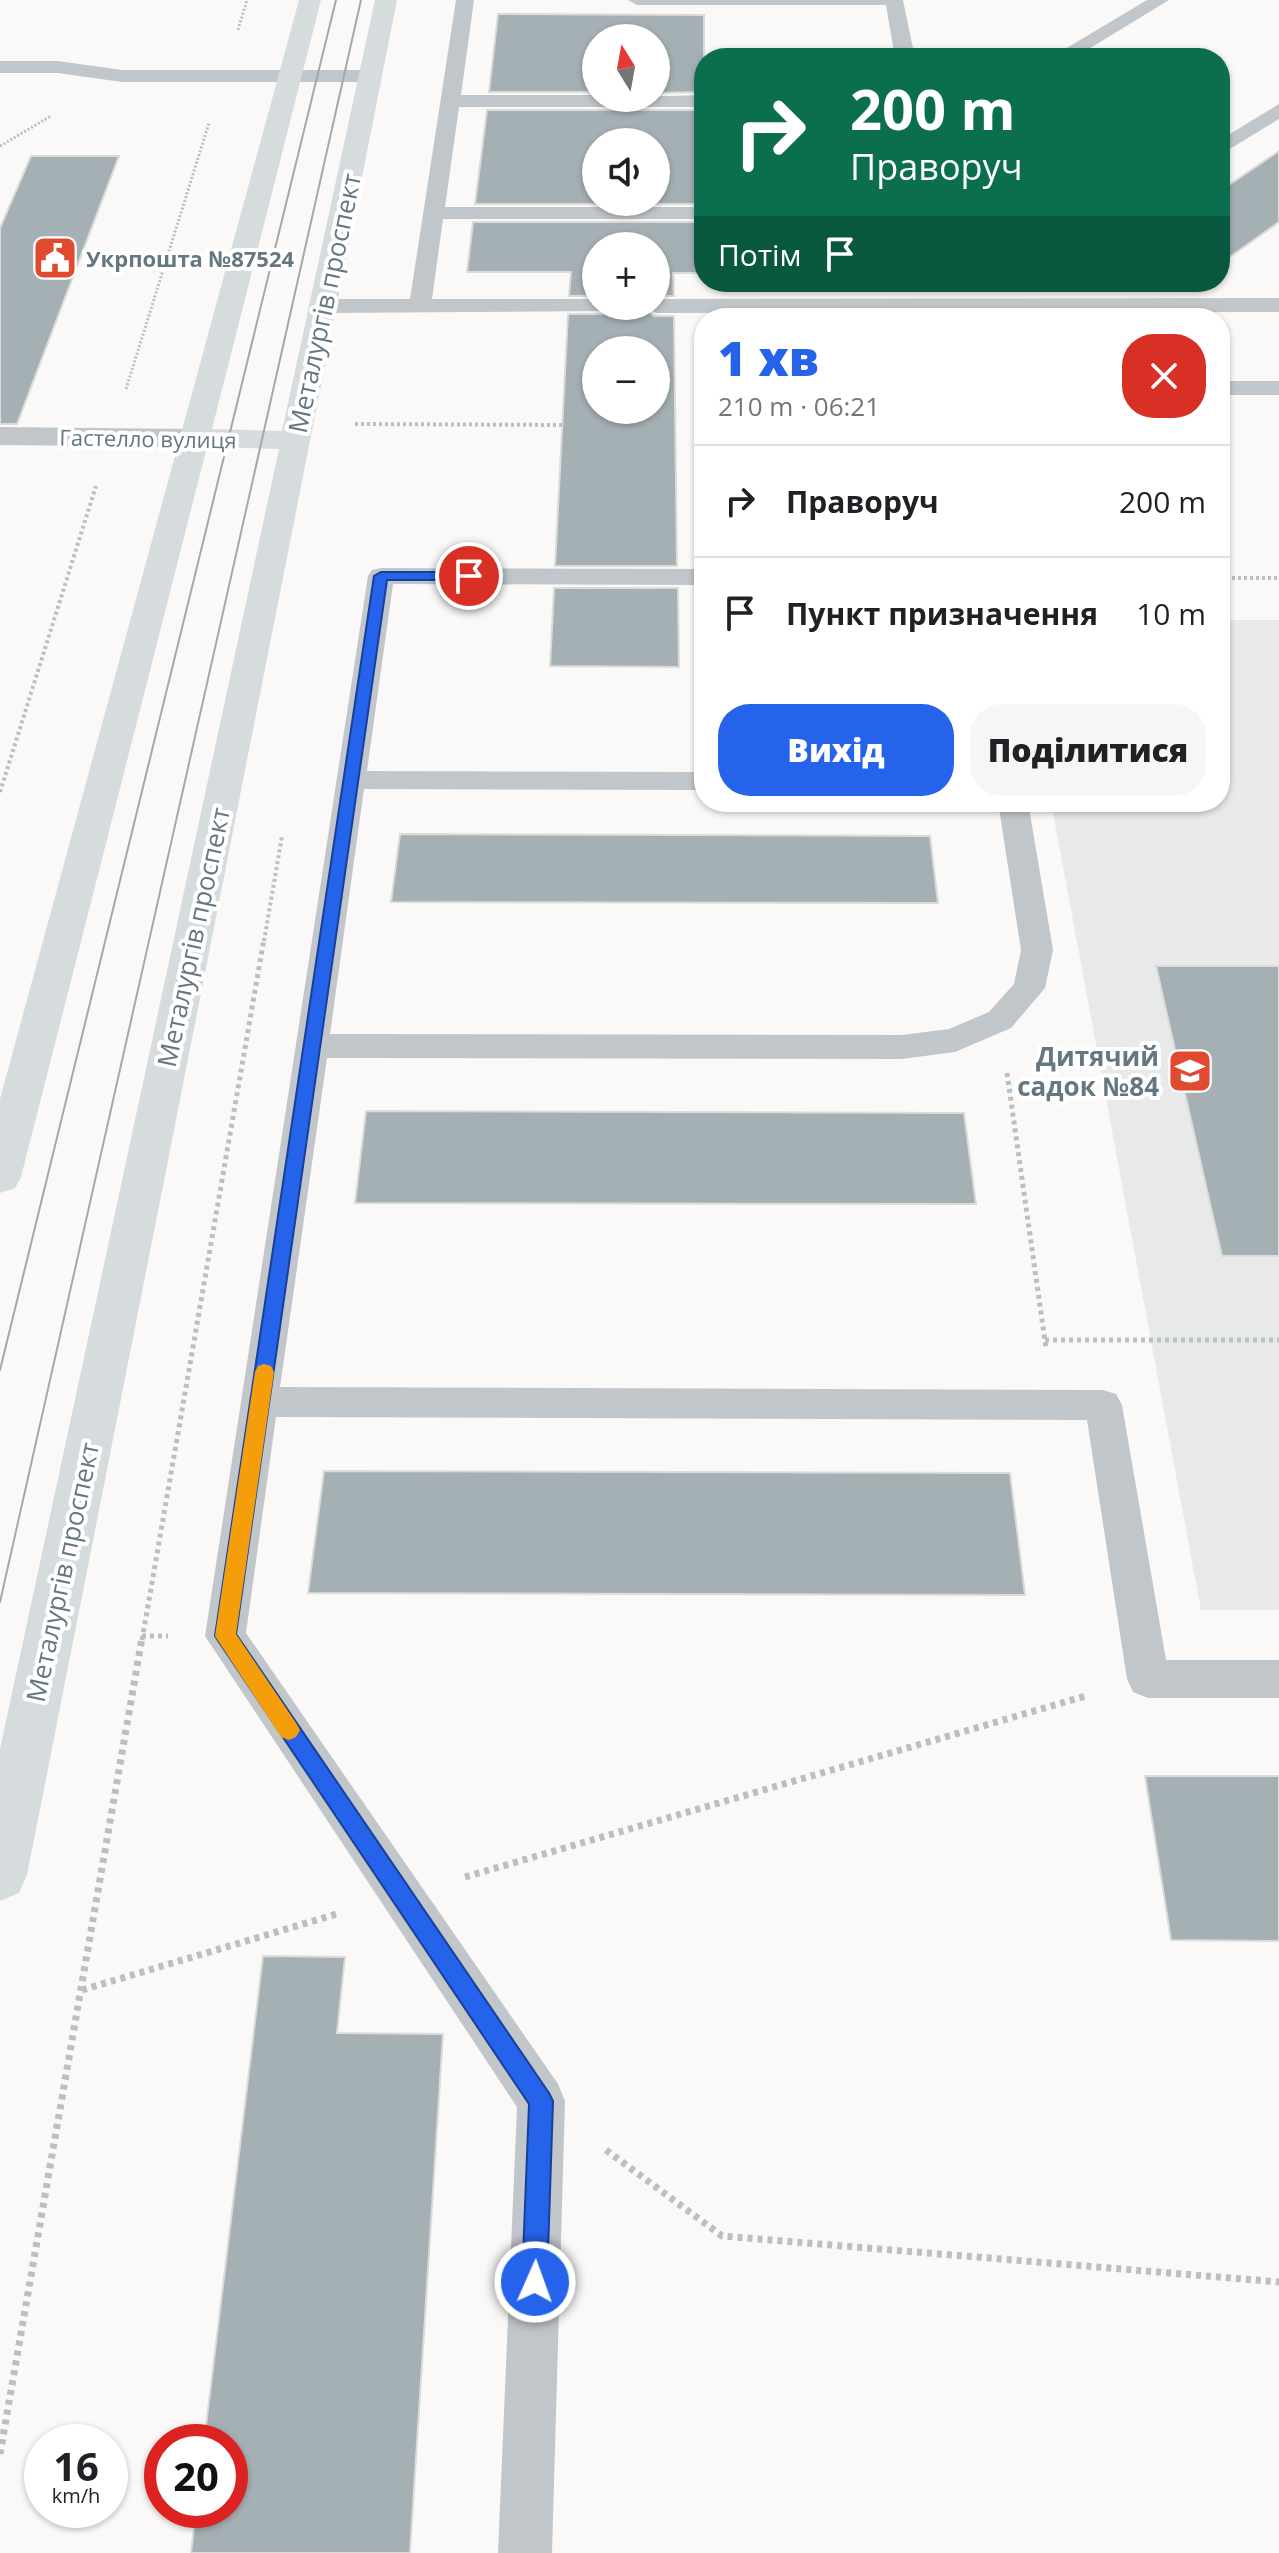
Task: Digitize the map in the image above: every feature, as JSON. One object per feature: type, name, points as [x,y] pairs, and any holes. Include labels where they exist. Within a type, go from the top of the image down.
[{"type":"main road","points":[[0,1177],[310,0]]},
{"type":"main road","name":"Металургів проспект","points":[[0,1875],[386,0]]},
{"type":"main road","name":"Гастелло вулиця","points":[[194,438],[296,440]]},
{"type":"street","name":"Гастелло вулиця","points":[[0,436],[194,438]]},
{"type":"lane","points":[[420,306],[465,0]]},
{"type":"lane","points":[[637,0],[894,0],[903,48]]},
{"type":"lane","points":[[1077,48],[1160,0]]},
{"type":"lane","points":[[0,67],[58,67],[122,76],[371,76]]},
{"type":"lane","points":[[450,101],[694,101]]},
{"type":"lane","points":[[1230,142],[1279,110]]},
{"type":"lane","points":[[434,213],[694,213]]},
{"type":"lane","points":[[984,305],[1004,292]]},
{"type":"lane","points":[[969,308],[984,305],[1279,305]]},
{"type":"lane","points":[[323,306],[582,306]]},
{"type":"lane","points":[[670,306],[754,308]]},
{"type":"lane","points":[[1230,388],[1279,388]]},
{"type":"lane","points":[[525,2553],[541,2101],[225,1636],[381,576],[694,577]]},
{"type":"lane","points":[[351,780],[694,781]]},
{"type":"lane","points":[[312,1046],[902,1047],[955,1040],[1000,1020],[1029,988],[1037,950],[1015,812]]},
{"type":"lane","points":[[260,1402],[1103,1405],[1148,1679],[1279,1679]]},
{"type":"path","points":[[126,389],[247,0]]},
{"type":"path","points":[[352,437],[355,415]]},
{"type":"path","points":[[354,424],[562,425]]},
{"type":"path","points":[[0,792],[96,485]]},
{"type":"path","points":[[1230,578],[1279,578]]},
{"type":"path","points":[[0,2454],[284,826]]},
{"type":"path","points":[[1045,1340],[1279,1340]]},
{"type":"path","points":[[81,1990],[1148,1679]]},
{"type":"path","points":[[541,2101],[722,2236],[1279,2282]]},
{"type":"shaded area","name":"Дитячий садок №84","points":[[1230,620],[1279,620],[1279,1610],[1201,1610],[1053,812],[1230,812]]},
{"type":"building","points":[[498,14],[704,15],[704,48],[694,48],[694,92],[670,93],[670,24],[582,24],[582,92],[489,92]]},
{"type":"building","points":[[487,110],[694,110],[694,204],[670,204],[670,128],[582,128],[582,204],[475,204]]},
{"type":"building","points":[[1279,151],[1279,222],[1230,257],[1230,184]]},
{"type":"building","points":[[31,156],[119,156],[17,424],[0,424],[0,228]]},
{"type":"building","points":[[473,222],[694,222],[694,273],[673,273],[674,296],[670,296],[670,232],[582,232],[582,296],[569,296],[571,272],[467,272]]},
{"type":"building","points":[[568,314],[582,314],[582,320],[670,320],[670,316],[674,316],[677,566],[555,566]]},
{"type":"building","points":[[554,588],[678,588],[679,667],[550,666]]},
{"type":"building","points":[[400,834],[930,836],[938,903],[391,902]]},
{"type":"building","points":[[1156,966],[1279,966],[1279,1256],[1222,1256]]},
{"type":"building","points":[[366,1111],[964,1113],[976,1204],[355,1203]]},
{"type":"building","points":[[324,1471],[1010,1473],[1025,1595],[308,1593]]},
{"type":"building","points":[[1145,1776],[1279,1776],[1279,1941],[1171,1940]]},
{"type":"building","points":[[263,1956],[345,1957],[337,2033],[443,2034],[410,2553],[191,2553],[194,2528],[248,2528],[248,2424],[206,2424]]},
{"type":"tram line","points":[[0,1370],[336,0]]},
{"type":"tram line","points":[[0,1602],[361,0]]},
{"type":"slow traffic","points":[[264,1372],[225,1636],[289,1730]]},
{"type":"place","name":"Укрпошта №87524","points":[[55,258]]},
{"type":"place","name":"Дитячий садок №84","points":[[1190,1071]]},
{"type":"route","points":[[469,576],[381,576],[225,1636],[541,2101],[535,2282]]}]
